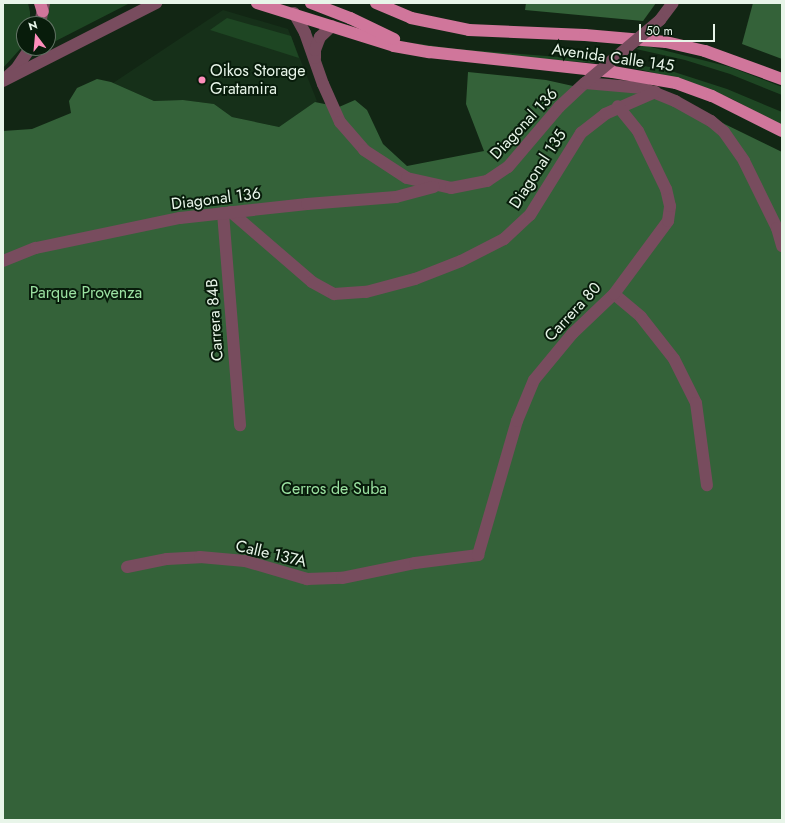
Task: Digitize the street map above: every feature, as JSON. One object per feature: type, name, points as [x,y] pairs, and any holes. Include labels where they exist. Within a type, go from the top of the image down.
[{"type":"main road","name":"Avenida Calle 145","points":[[257,3],[294,13],[394,46],[429,52],[662,79],[712,96],[782,131]]},
{"type":"main road","name":"Avenida Calle 145","points":[[311,3],[429,52]]},
{"type":"main road","name":"Avenida Calle 145","points":[[380,4],[411,18],[469,30],[584,35],[666,42],[705,51],[782,79]]},
{"type":"street","points":[[582,86],[660,20],[673,3]]},
{"type":"street","points":[[3,80],[48,59],[154,4]]},
{"type":"street","points":[[41,16],[42,6]]},
{"type":"street","name":"Diagonal 136","points":[[294,13],[315,59],[330,103],[351,136],[381,163],[407,178],[436,186],[463,187],[499,175],[582,86]]},
{"type":"street","points":[[315,59],[316,44],[332,26]]},
{"type":"street","points":[[3,80],[16,69],[25,56]]},
{"type":"street","points":[[582,86],[601,85],[655,92],[711,121],[724,132],[744,161],[776,228],[782,246]]},
{"type":"street","name":"Diagonal 135","points":[[227,212],[312,282],[334,294],[366,292],[415,279],[460,261],[504,239],[530,215],[581,133],[596,119],[618,106],[655,92]]},
{"type":"street","name":"Carrera 80","points":[[478,555],[517,420],[534,380],[572,334],[614,294],[668,221],[670,206],[666,189],[638,130],[618,106]]},
{"type":"street","name":"Diagonal 136","points":[[3,261],[36,248],[180,218],[227,212],[396,197],[436,186]]},
{"type":"street","name":"Carrera 84B","points":[[227,212],[240,426]]},
{"type":"street","points":[[614,294],[641,317],[678,365],[696,403],[707,485]]},
{"type":"street","name":"Calle 137A","points":[[127,567],[166,559],[200,557],[245,561],[307,579],[342,578],[415,563],[478,555]]},
{"type":"shaded area","points":[[3,3],[28,3],[30,16],[16,16],[16,54],[3,68]]},
{"type":"shaded area","points":[[50,3],[130,3],[56,41],[56,16],[47,16]]},
{"type":"shaded area","points":[[223,10],[288,29],[317,101],[279,127],[232,117],[214,104],[183,100],[154,101],[113,83]]},
{"type":"shaded area","points":[[227,18],[291,36],[299,58],[210,30]]},
{"type":"shaded area","points":[[413,43],[456,49],[598,60],[594,63],[452,52]]},
{"type":"shaded area","points":[[643,45],[730,67],[782,87],[782,95],[730,74],[685,60],[636,49]]},
{"type":"shaded area","points":[[625,63],[668,70],[727,89],[782,112],[782,126],[732,99],[693,83],[623,65]]},
{"type":"green space","points":[[526,3],[656,3],[643,21],[525,10]]},
{"type":"green space","points":[[753,3],[782,3],[782,59],[742,44]]},
{"type":"green space","name":"Cerros de Suba","points":[[468,72],[546,80],[573,86],[626,89],[698,111],[782,152],[782,820],[3,820],[3,131],[32,129],[71,113],[69,101],[77,88],[97,79],[111,82],[154,101],[183,100],[214,104],[232,117],[279,127],[315,102],[339,107],[355,100],[367,110],[383,144],[407,166],[484,151],[466,104]]},
{"type":"place","name":"Oikos Storage Gratamira","points":[[202,80]]},
{"type":"park label","name":"Parque Provenza","points":[[86,293]]}]
